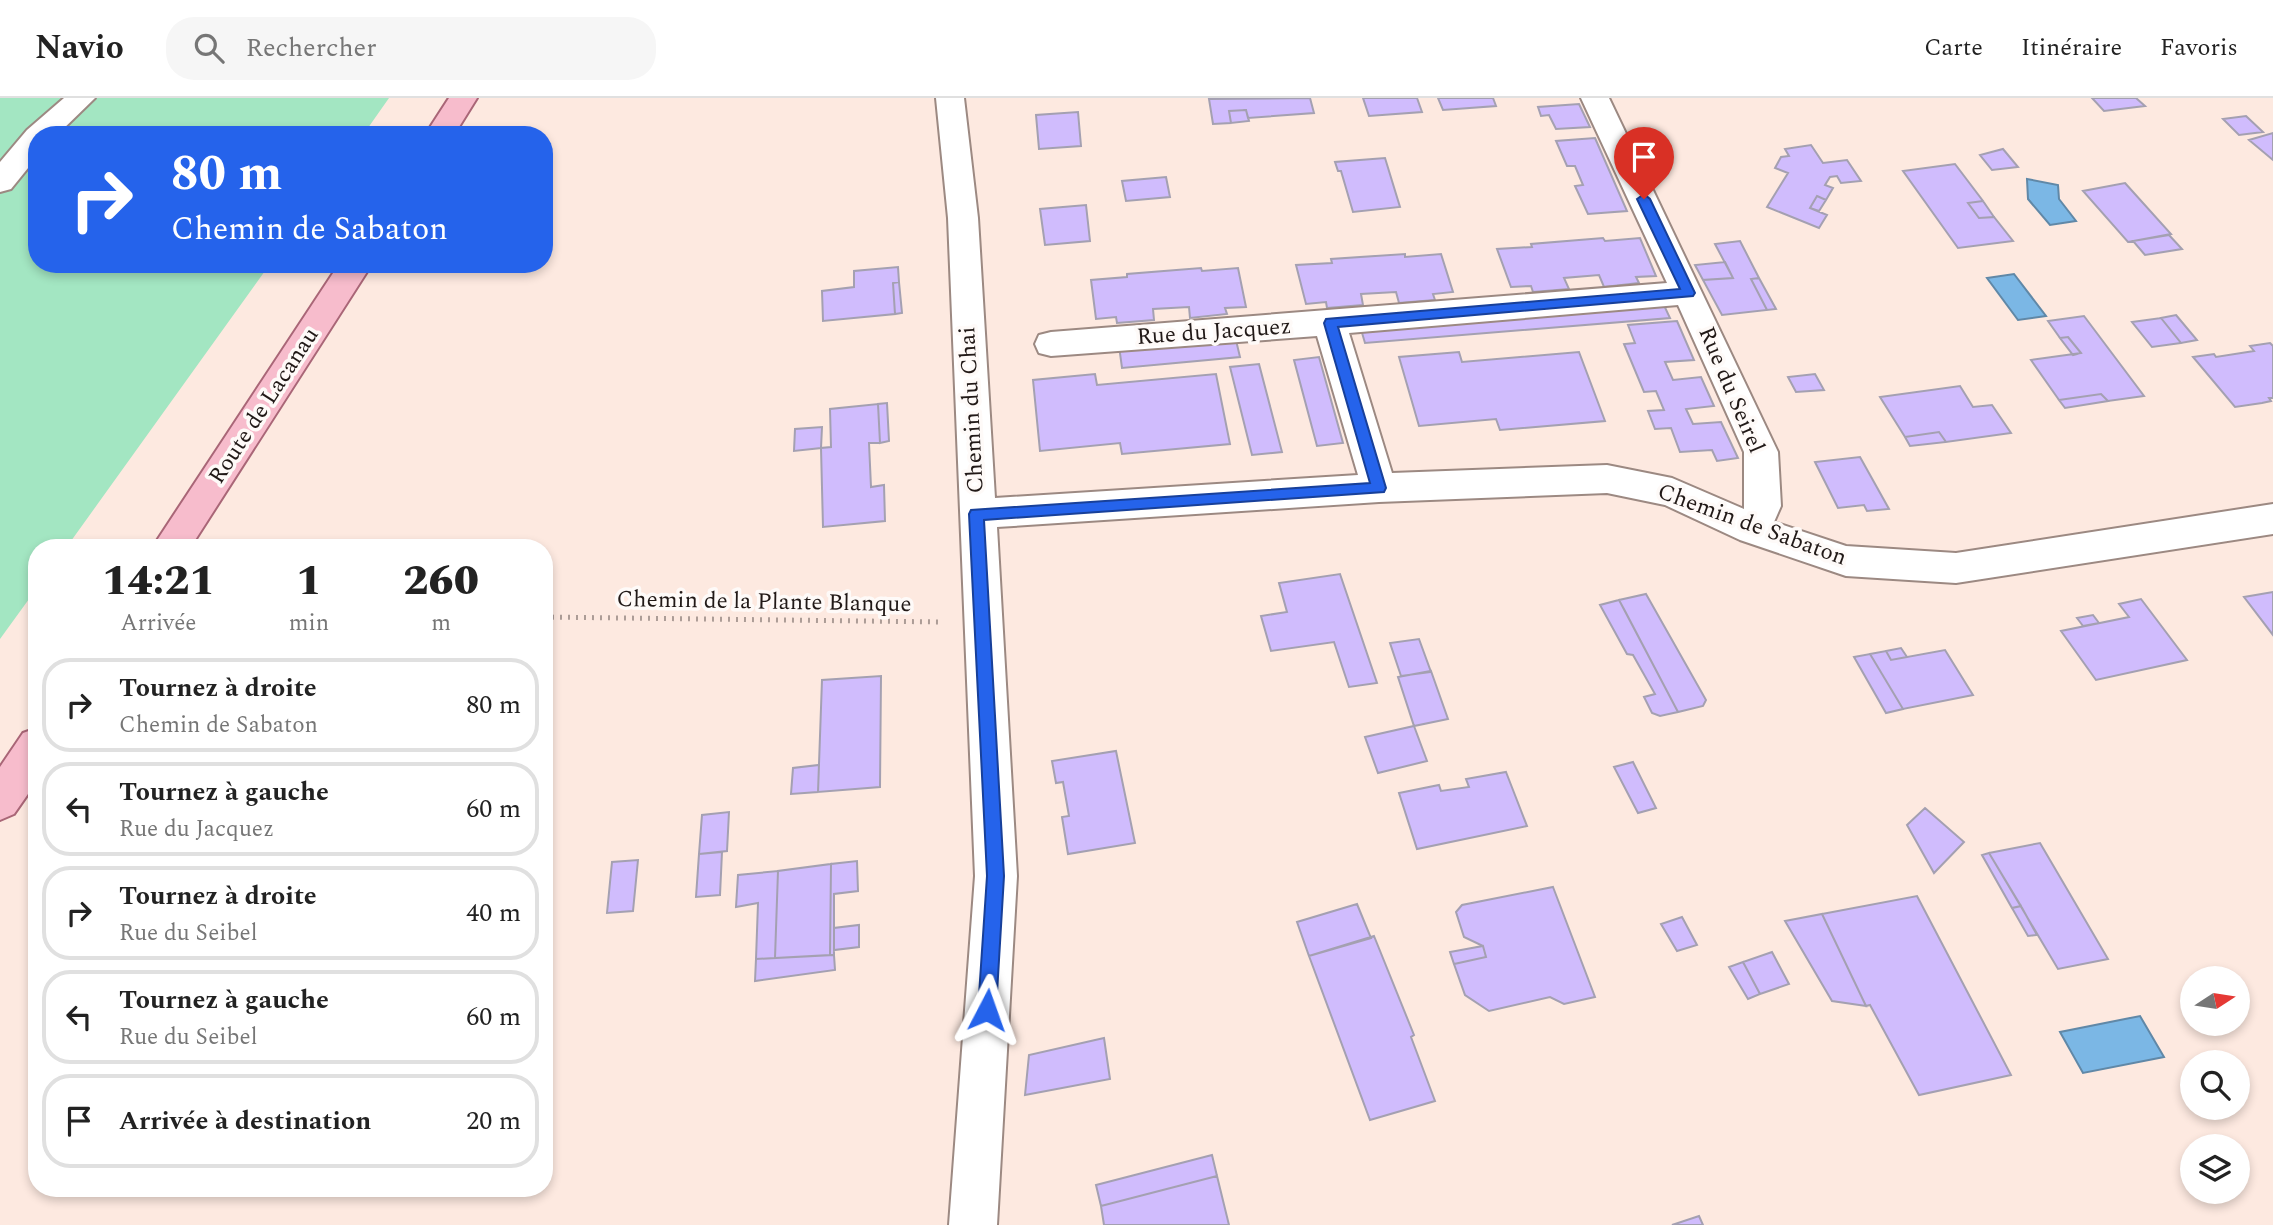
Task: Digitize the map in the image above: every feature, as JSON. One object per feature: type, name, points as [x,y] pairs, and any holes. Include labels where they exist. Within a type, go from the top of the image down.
[{"type":"main road","points":[[445,126],[463,98]]},
{"type":"main road","name":"Route de Lacanau","points":[[176,539],[350,273]]},
{"type":"main road","points":[[0,801],[28,760]]},
{"type":"street","points":[[49,126],[81,98]]},
{"type":"street","name":"Chemin du Chai","points":[[950,98],[963,218],[996,876],[973,1225]]},
{"type":"street","name":"Rue du Seirel","points":[[1595,98],[1689,293],[1761,452],[1763,506],[1753,530]]},
{"type":"street","points":[[0,182],[28,148]]},
{"type":"street","name":"Rue du Jacquez","points":[[1051,344],[1689,293]]},
{"type":"street","points":[[1331,323],[1379,488]]},
{"type":"street","name":"Chemin de Sabaton","points":[[976,514],[1379,488],[1606,479],[1672,492],[1753,530],[1846,561],[1956,568],[2273,519]]},
{"type":"path","name":"Chemin de la Plante Blanque","points":[[553,617],[983,622]]},
{"type":"green space","points":[[0,98],[389,98],[369,126],[28,126],[28,273],[264,273],[72,539],[28,539],[28,600],[0,639]]},
{"type":"water","points":[[2027,179],[2058,185],[2059,199],[2076,221],[2050,225],[2028,199]]},
{"type":"water","points":[[2014,274],[2046,316],[2018,320],[1987,278]]},
{"type":"water","points":[[2140,1016],[2164,1057],[2083,1073],[2060,1032]]},
{"type":"building","points":[[1310,98],[1314,113],[1248,118],[1246,110],[1229,111],[1231,123],[1213,124],[1209,99]]},
{"type":"building","points":[[1363,98],[1417,98],[1422,112],[1369,116]]},
{"type":"building","points":[[1438,98],[1493,98],[1496,106],[1443,110]]},
{"type":"building","points":[[2092,98],[2136,98],[2145,106],[2104,111]]},
{"type":"building","points":[[1579,104],[1590,127],[1556,129],[1549,115],[1541,116],[1538,107]]},
{"type":"building","points":[[1246,110],[1249,121],[1231,123],[1229,111]]},
{"type":"building","points":[[1078,112],[1081,146],[1039,149],[1036,115]]},
{"type":"building","points":[[2246,116],[2263,132],[2239,135],[2223,119]]},
{"type":"building","points":[[2273,133],[2273,160],[2249,140]]},
{"type":"building","points":[[1595,138],[1627,211],[1588,214],[1575,186],[1583,185],[1575,166],[1567,166],[1556,141]]},
{"type":"building","points":[[1811,145],[1823,163],[1847,160],[1861,181],[1841,183],[1837,176],[1830,177],[1825,185],[1833,188],[1826,200],[1817,196],[1810,208],[1827,215],[1819,228],[1767,207],[1788,173],[1775,168],[1781,157],[1789,156],[1785,149]]},
{"type":"building","points":[[2003,149],[2018,167],[1992,170],[1980,155]]},
{"type":"building","points":[[1385,158],[1400,207],[1353,212],[1341,171],[1338,171],[1335,162]]},
{"type":"building","points":[[1955,164],[1983,201],[1968,203],[1979,218],[1994,217],[2013,241],[1958,248],[1903,171]]},
{"type":"building","points":[[1166,177],[1170,197],[1126,201],[1122,181]]},
{"type":"building","points":[[2125,183],[2171,234],[2128,242],[2083,191]]},
{"type":"building","points":[[1817,196],[1826,200],[1819,211],[1810,208]]},
{"type":"building","points":[[1983,201],[1994,217],[1979,218],[1968,203]]},
{"type":"building","points":[[1086,205],[1090,241],[1045,245],[1040,209]]},
{"type":"building","points":[[2169,235],[2182,249],[2145,255],[2133,241]]},
{"type":"building","points":[[1603,238],[1605,241],[1640,238],[1656,276],[1636,277],[1639,283],[1604,287],[1599,275],[1564,278],[1569,289],[1533,292],[1531,286],[1511,287],[1497,249],[1532,247],[1531,244]]},
{"type":"building","points":[[1740,241],[1759,278],[1751,279],[1767,310],[1722,315],[1703,280],[1733,278],[1715,244]]},
{"type":"building","points":[[1405,254],[1405,257],[1441,254],[1453,292],[1433,294],[1435,300],[1399,303],[1396,292],[1361,294],[1363,305],[1327,308],[1326,302],[1306,304],[1296,265],[1332,263],[1331,259]]},
{"type":"building","points":[[1725,262],[1733,278],[1703,280],[1695,265]]},
{"type":"building","points":[[898,267],[899,282],[893,283],[895,314],[823,321],[822,291],[854,287],[854,271]]},
{"type":"building","points":[[1201,268],[1202,271],[1238,268],[1246,307],[1225,308],[1227,314],[1190,318],[1189,307],[1153,309],[1154,320],[1117,323],[1116,317],[1096,319],[1091,280]]},
{"type":"building","points":[[1759,278],[1776,309],[1767,310],[1751,279]]},
{"type":"building","points":[[899,282],[902,313],[895,314],[893,283]]},
{"type":"building","points":[[1662,301],[1670,318],[1365,343],[1360,326]]},
{"type":"building","points":[[2176,315],[2197,340],[2181,343],[2161,318]]},
{"type":"building","points":[[2084,316],[2144,396],[2108,401],[2101,394],[2059,400],[2031,360],[2081,353],[2068,337],[2060,338],[2048,321]]},
{"type":"building","points":[[2161,318],[2181,343],[2152,347],[2132,322]]},
{"type":"building","points":[[1677,321],[1694,360],[1665,362],[1673,380],[1701,377],[1714,406],[1686,409],[1693,424],[1721,422],[1738,458],[1717,461],[1712,450],[1680,452],[1671,428],[1655,429],[1648,411],[1664,410],[1656,391],[1644,392],[1624,344],[1635,343],[1628,325]]},
{"type":"building","points":[[1235,336],[1240,357],[1122,368],[1119,346]]},
{"type":"building","points":[[2068,337],[2081,353],[2073,355],[2060,338]]},
{"type":"building","points":[[2270,343],[2273,346],[2273,398],[2262,403],[2235,407],[2193,357],[2214,354],[2216,357],[2254,351],[2250,346]]},
{"type":"building","points":[[1459,352],[1462,362],[1579,352],[1605,421],[1500,430],[1496,419],[1419,426],[1399,357]]},
{"type":"building","points":[[1319,357],[1343,443],[1317,446],[1294,360]]},
{"type":"building","points":[[1259,364],[1282,452],[1252,455],[1230,367]]},
{"type":"building","points":[[1095,374],[1097,385],[1216,374],[1230,444],[1122,454],[1120,443],[1040,451],[1033,380]]},
{"type":"building","points":[[1815,374],[1824,390],[1796,392],[1788,377]]},
{"type":"building","points":[[1960,386],[1973,407],[1992,405],[2011,433],[1946,442],[1939,432],[1905,437],[1880,397]]},
{"type":"building","points":[[2101,394],[2108,401],[2065,408],[2059,400]]},
{"type":"building","points":[[887,403],[889,441],[880,443],[878,404]]},
{"type":"building","points":[[878,404],[880,443],[869,443],[871,487],[884,485],[885,521],[823,527],[821,448],[831,447],[830,409]]},
{"type":"building","points":[[822,427],[821,448],[794,451],[795,429]]},
{"type":"building","points":[[1939,432],[1946,442],[1910,446],[1905,437]]},
{"type":"building","points":[[1860,457],[1889,509],[1867,511],[1864,505],[1838,508],[1815,462]]},
{"type":"building","points":[[1340,574],[1377,683],[1349,687],[1334,642],[1271,651],[1261,616],[1287,612],[1279,583]]},
{"type":"building","points":[[2273,592],[2273,635],[2244,597]]},
{"type":"building","points":[[1646,594],[1706,700],[1703,706],[1678,712],[1619,600]]},
{"type":"building","points":[[2141,599],[2187,660],[2096,680],[2061,631],[2129,617],[2119,604]]},
{"type":"building","points":[[1619,600],[1678,712],[1660,716],[1652,713],[1644,697],[1655,694],[1633,655],[1627,654],[1600,605]]},
{"type":"building","points":[[2093,615],[2099,623],[2083,626],[2077,618]]},
{"type":"building","points":[[1419,639],[1431,672],[1401,676],[1390,643]]},
{"type":"building","points":[[1901,648],[1907,657],[1891,660],[1886,651]]},
{"type":"building","points":[[1945,650],[1973,695],[1903,709],[1870,654],[1886,651],[1891,660]]},
{"type":"building","points":[[1870,654],[1903,709],[1886,713],[1854,657]]},
{"type":"building","points":[[1431,671],[1448,719],[1414,726],[1398,677]]},
{"type":"building","points":[[881,676],[880,787],[818,792],[822,680]]},
{"type":"building","points":[[1414,726],[1427,761],[1378,773],[1365,737]]},
{"type":"building","points":[[1116,751],[1135,843],[1068,854],[1062,817],[1069,816],[1063,782],[1056,783],[1052,761]]},
{"type":"building","points":[[1633,762],[1656,808],[1638,813],[1614,767]]},
{"type":"building","points":[[819,765],[818,792],[791,794],[793,768]]},
{"type":"building","points":[[1506,772],[1527,826],[1417,849],[1399,793],[1439,785],[1441,791],[1469,787],[1466,779]]},
{"type":"building","points":[[1925,808],[1964,842],[1934,873],[1907,825]]},
{"type":"building","points":[[729,812],[727,851],[699,854],[702,815]]},
{"type":"building","points":[[2040,843],[2108,959],[2058,969],[1989,853]]},
{"type":"building","points":[[722,852],[720,895],[696,897],[699,854]]},
{"type":"building","points":[[1989,853],[2021,906],[2012,908],[1982,855]]},
{"type":"building","points":[[638,860],[633,911],[607,913],[612,862]]},
{"type":"building","points":[[857,861],[858,891],[834,894],[834,955],[830,955],[831,864]]},
{"type":"building","points":[[831,864],[830,955],[775,958],[778,871]]},
{"type":"building","points":[[778,871],[775,958],[756,959],[758,903],[736,907],[738,875]]},
{"type":"building","points":[[1553,887],[1595,997],[1564,1004],[1550,997],[1489,1011],[1465,995],[1454,964],[1486,957],[1483,946],[1464,937],[1456,912],[1462,905]]},
{"type":"building","points":[[1917,896],[2011,1075],[1919,1095],[1870,1005],[1866,1006],[1822,914]]},
{"type":"building","points":[[1357,904],[1371,938],[1309,956],[1297,922]]},
{"type":"building","points":[[2021,906],[2037,935],[2028,936],[2012,908]]},
{"type":"building","points":[[1822,914],[1866,1006],[1832,1001],[1785,921]]},
{"type":"building","points":[[1682,917],[1697,945],[1677,951],[1661,924]]},
{"type":"building","points":[[859,925],[859,947],[834,950],[834,928]]},
{"type":"building","points":[[1374,936],[1414,1035],[1411,1037],[1435,1101],[1370,1120],[1309,956]]},
{"type":"building","points":[[1483,946],[1486,957],[1454,964],[1450,952]]},
{"type":"building","points":[[1772,952],[1789,984],[1760,994],[1743,962]]},
{"type":"building","points":[[834,955],[835,970],[755,981],[756,959]]},
{"type":"building","points":[[1743,962],[1760,994],[1748,999],[1729,967]]},
{"type":"building","points":[[1104,1038],[1110,1079],[1025,1095],[1029,1055]]},
{"type":"building","points":[[1212,1155],[1217,1176],[1101,1206],[1096,1185]]},
{"type":"building","points":[[1217,1176],[1229,1225],[1104,1225],[1101,1206]]},
{"type":"building","points":[[1699,1216],[1703,1225],[1672,1225]]},
{"type":"route","points":[[987,1010],[996,876],[976,514],[1379,488],[1331,323],[1689,293],[1644,199]]}]
